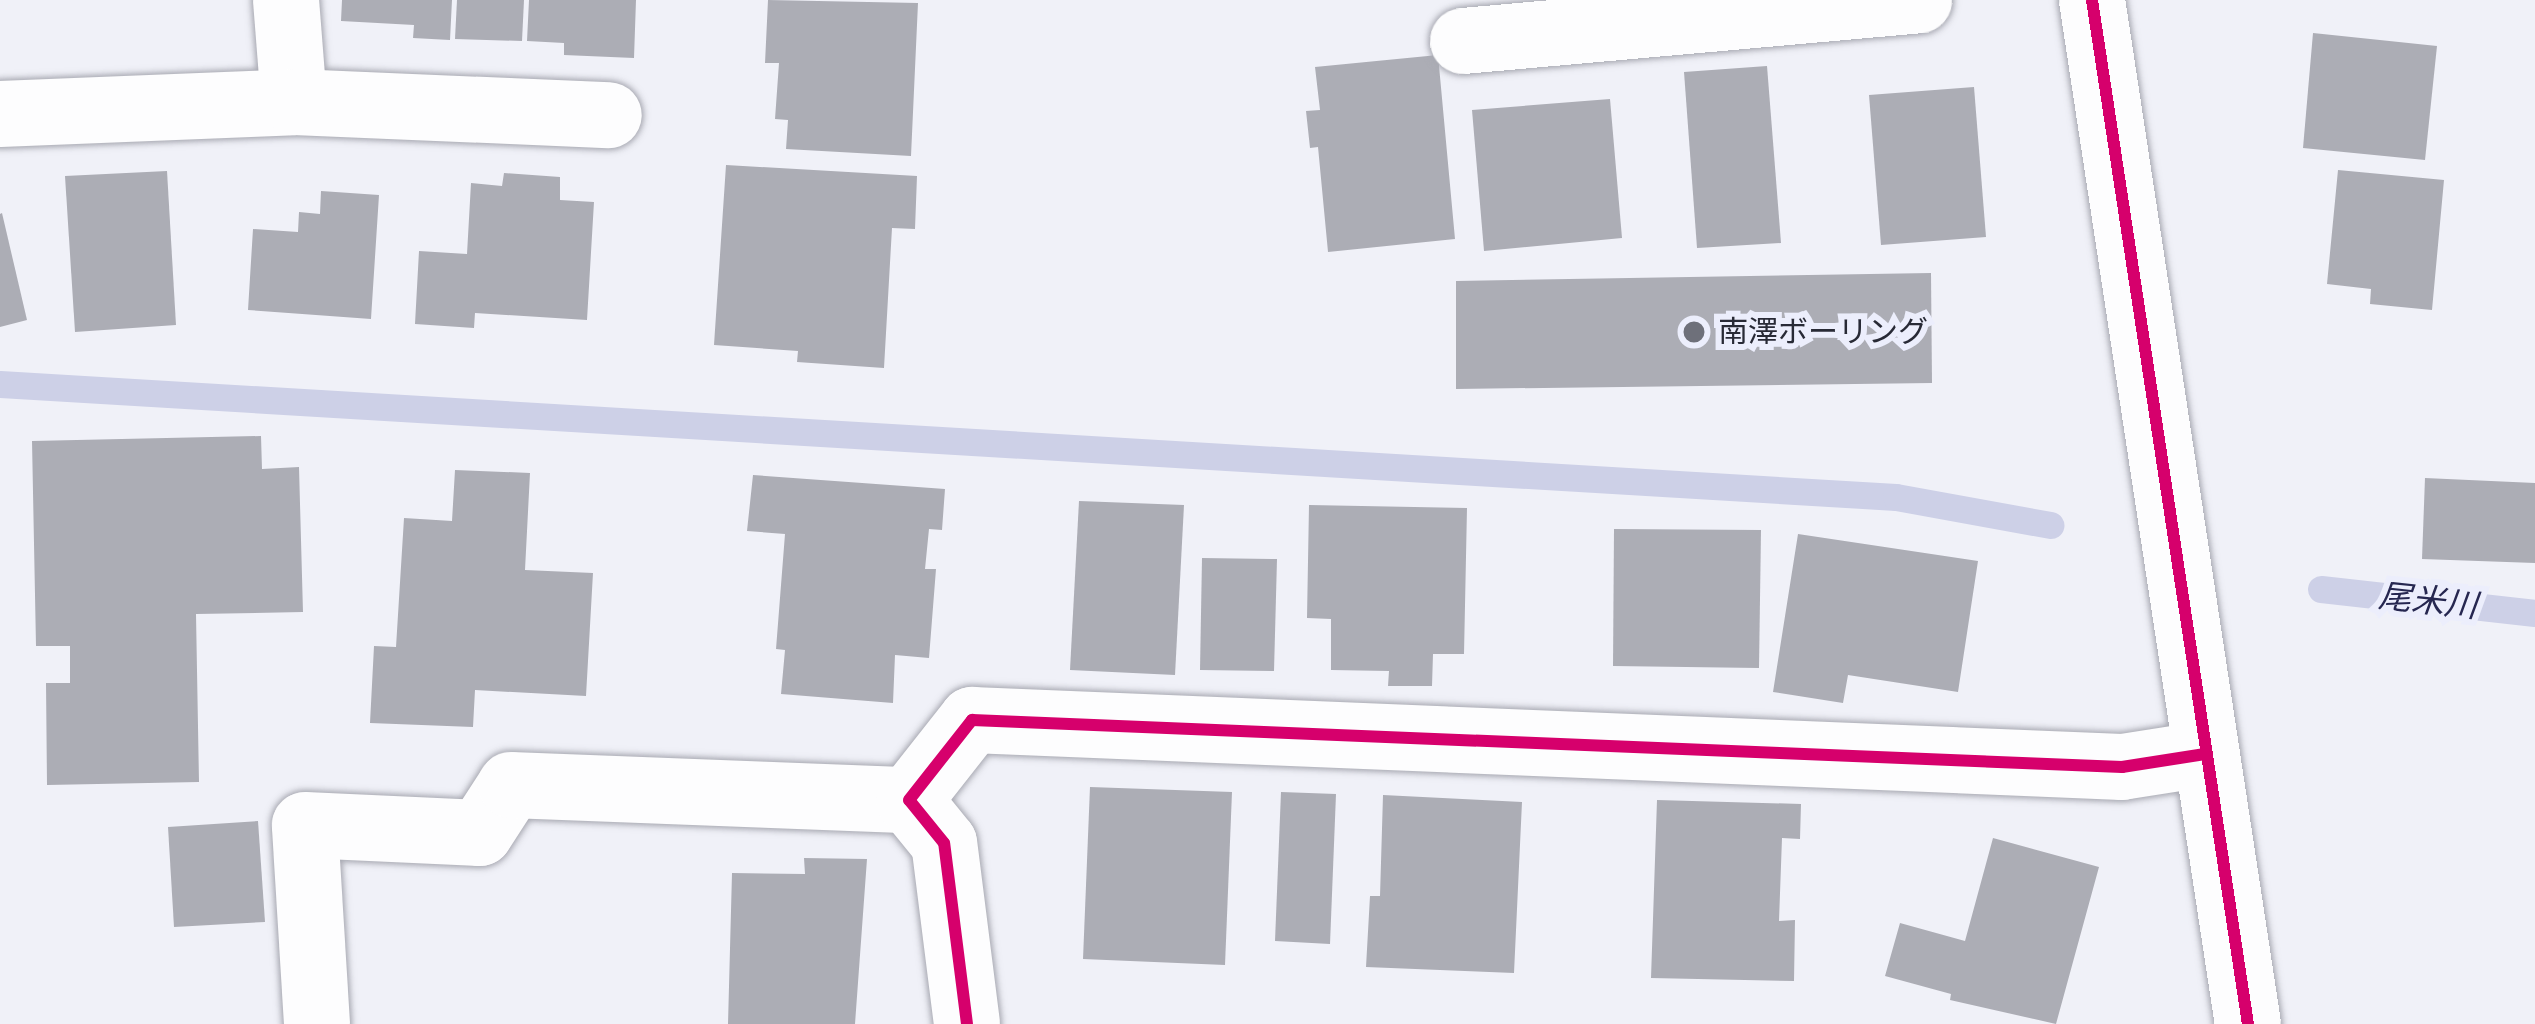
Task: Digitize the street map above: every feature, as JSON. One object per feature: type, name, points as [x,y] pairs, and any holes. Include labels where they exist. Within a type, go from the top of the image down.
[{"type":"street","points":[[286,0],[295,102]]},
{"type":"street","points":[[1463,40],[1559,17],[1919,0]]},
{"type":"street","points":[[2092,0],[2248,1024]]},
{"type":"street","points":[[0,114],[295,102],[609,115]]},
{"type":"street","points":[[909,800],[972,720],[2122,767],[2205,754]]},
{"type":"street","points":[[317,1024],[305,825],[480,832],[511,785],[909,800],[944,843],[967,1024]]},
{"type":"building","points":[[342,0],[452,0],[450,40],[413,38],[414,25],[341,21]]},
{"type":"building","points":[[457,0],[524,0],[522,41],[455,39]]},
{"type":"building","points":[[529,0],[636,0],[634,58],[564,55],[564,43],[527,41]]},
{"type":"building","points":[[768,0],[918,3],[911,156],[786,149],[788,120],[775,119],[779,63],[765,63]]},
{"type":"building","points":[[2313,33],[2437,46],[2425,160],[2303,148]]},
{"type":"building","points":[[1438,55],[1455,239],[1328,252],[1318,147],[1310,148],[1306,111],[1320,110],[1315,67]]},
{"type":"building","points":[[1767,66],[1781,243],[1697,248],[1684,72]]},
{"type":"building","points":[[1974,87],[1986,237],[1881,245],[1869,95]]},
{"type":"building","points":[[1610,99],[1622,238],[1484,251],[1472,110]]},
{"type":"building","points":[[726,165],[917,176],[915,229],[892,228],[884,368],[797,362],[798,351],[714,345]]},
{"type":"building","points":[[2338,170],[2444,180],[2432,310],[2370,304],[2371,289],[2327,284]]},
{"type":"building","points":[[167,171],[176,325],[75,332],[65,176]]},
{"type":"building","points":[[504,173],[560,177],[560,200],[594,202],[587,320],[475,313],[474,328],[415,324],[419,251],[467,254],[471,183],[502,186]]},
{"type":"building","points":[[321,191],[379,195],[371,319],[248,310],[253,229],[298,232],[299,212],[320,214]]},
{"type":"building","points":[[0,214],[27,320],[0,327]]},
{"type":"building","name":"南澤ボーリング","points":[[1931,273],[1932,383],[1456,389],[1456,281]]},
{"type":"building","points":[[261,436],[262,469],[299,467],[303,612],[196,614],[199,782],[47,785],[46,683],[70,683],[70,646],[36,646],[32,441]]},
{"type":"building","points":[[455,470],[530,473],[525,570],[593,573],[586,696],[475,690],[473,727],[370,723],[374,646],[396,647],[404,518],[452,521]]},
{"type":"building","points":[[753,475],[945,489],[942,530],[929,529],[925,569],[936,569],[929,658],[895,655],[893,703],[781,694],[785,650],[776,649],[785,534],[747,531]]},
{"type":"building","points":[[2425,478],[2535,483],[2535,563],[2422,559]]},
{"type":"building","points":[[1079,501],[1184,505],[1175,675],[1070,670]]},
{"type":"building","points":[[1309,505],[1467,508],[1464,654],[1433,654],[1432,686],[1388,686],[1389,671],[1331,670],[1331,619],[1307,618]]},
{"type":"building","points":[[1614,529],[1761,530],[1759,668],[1613,666]]},
{"type":"building","points":[[1798,534],[1978,561],[1958,692],[1848,675],[1843,703],[1773,692]]},
{"type":"building","points":[[1202,558],[1277,559],[1274,671],[1200,670]]},
{"type":"building","points":[[1090,787],[1232,792],[1225,965],[1083,959]]},
{"type":"building","points":[[1281,792],[1336,794],[1330,944],[1275,941]]},
{"type":"building","points":[[1383,795],[1522,802],[1514,973],[1366,967],[1370,896],[1380,896]]},
{"type":"building","points":[[1657,800],[1801,804],[1800,839],[1782,838],[1779,921],[1795,920],[1794,981],[1651,978]]},
{"type":"building","points":[[258,821],[265,922],[174,927],[168,827]]},
{"type":"building","points":[[1993,838],[2099,867],[2056,1024],[1950,1000],[1951,994],[1885,976],[1900,923],[1965,941]]},
{"type":"building","points":[[804,858],[867,859],[855,1024],[728,1024],[732,873],[805,874]]},
{"type":"waterway","points":[[0,384],[1896,497],[2050,525]]},
{"type":"waterway","name":"尾米川","points":[[2321,589],[2535,613]]},
{"type":"cycle path","points":[[2092,0],[2248,1024]]},
{"type":"cycle path","points":[[967,1024],[944,843],[909,800],[972,720],[2122,767],[2205,754]]},
{"type":"place","name":"南澤ボーリング","points":[[1694,332]]}]
